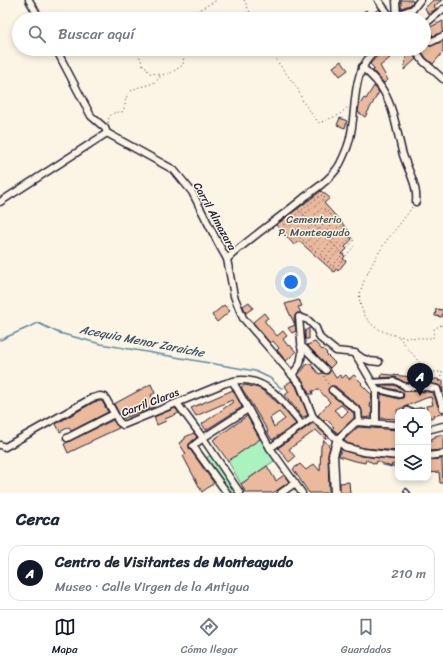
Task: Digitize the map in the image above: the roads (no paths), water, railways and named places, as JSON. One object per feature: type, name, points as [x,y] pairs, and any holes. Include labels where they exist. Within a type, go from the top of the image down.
[{"type":"street","points":[[29,0],[36,12]]},
{"type":"street","points":[[378,0],[389,12]]},
{"type":"street","points":[[395,12],[396,0]]},
{"type":"street","points":[[407,12],[413,9],[420,0]]},
{"type":"street","points":[[431,19],[443,9]]},
{"type":"street","points":[[431,42],[443,36]]},
{"type":"street","name":"Carril Almazara","points":[[60,56],[91,116],[106,131],[174,170],[192,192],[227,259],[234,296],[243,318],[300,384],[313,417]]},
{"type":"street","points":[[227,259],[248,240],[295,206],[326,181],[337,168],[347,146],[355,107],[356,86],[362,66],[370,56]]},
{"type":"street","points":[[419,56],[443,79]]},
{"type":"street","points":[[362,66],[375,79],[384,92],[396,124],[403,155],[417,194],[416,202]]},
{"type":"street","points":[[0,202],[106,131]]},
{"type":"street","points":[[293,376],[300,364],[302,353],[299,317],[308,320],[316,328],[320,338],[336,351],[356,353],[362,358],[379,362]]},
{"type":"street","points":[[301,347],[304,348],[325,372]]},
{"type":"street","points":[[356,353],[376,390],[376,423]]},
{"type":"street","name":"Carril Claras","points":[[0,445],[5,447],[92,398],[100,396],[104,397],[119,422],[123,425],[223,384],[240,380],[259,382],[278,396],[302,425]]},
{"type":"street","points":[[372,382],[395,381],[406,387],[428,387],[437,390],[443,408]]},
{"type":"street","points":[[233,382],[270,448],[302,493]]},
{"type":"street","points":[[332,390],[358,411],[359,422]]},
{"type":"street","points":[[376,390],[400,395]]},
{"type":"street","points":[[178,403],[240,493]]},
{"type":"street","points":[[227,493],[193,446],[248,409]]},
{"type":"street","points":[[67,438],[114,414]]},
{"type":"street","points":[[270,448],[313,417],[345,447],[363,452],[395,456]]},
{"type":"street","points":[[335,493],[333,455],[338,439],[356,422],[395,425]]},
{"type":"street","points":[[431,429],[443,426]]},
{"type":"street","points":[[431,456],[443,454]]},
{"type":"street","points":[[281,493],[295,483]]},
{"type":"waterway","name":"Acequia Menor Zaraiche","points":[[0,340],[38,323],[59,333],[101,344],[255,371],[270,378],[281,388]]},
{"type":"waterway","name":"Acequia Menor Zaraiche","points":[[382,465],[395,467]]},
{"type":"place","name":"Centro de Visitantes de Monteagudo","points":[[420,396]]},
{"type":"park label","name":"Cementerio P. Monteagudo","points":[[314,225]]}]
